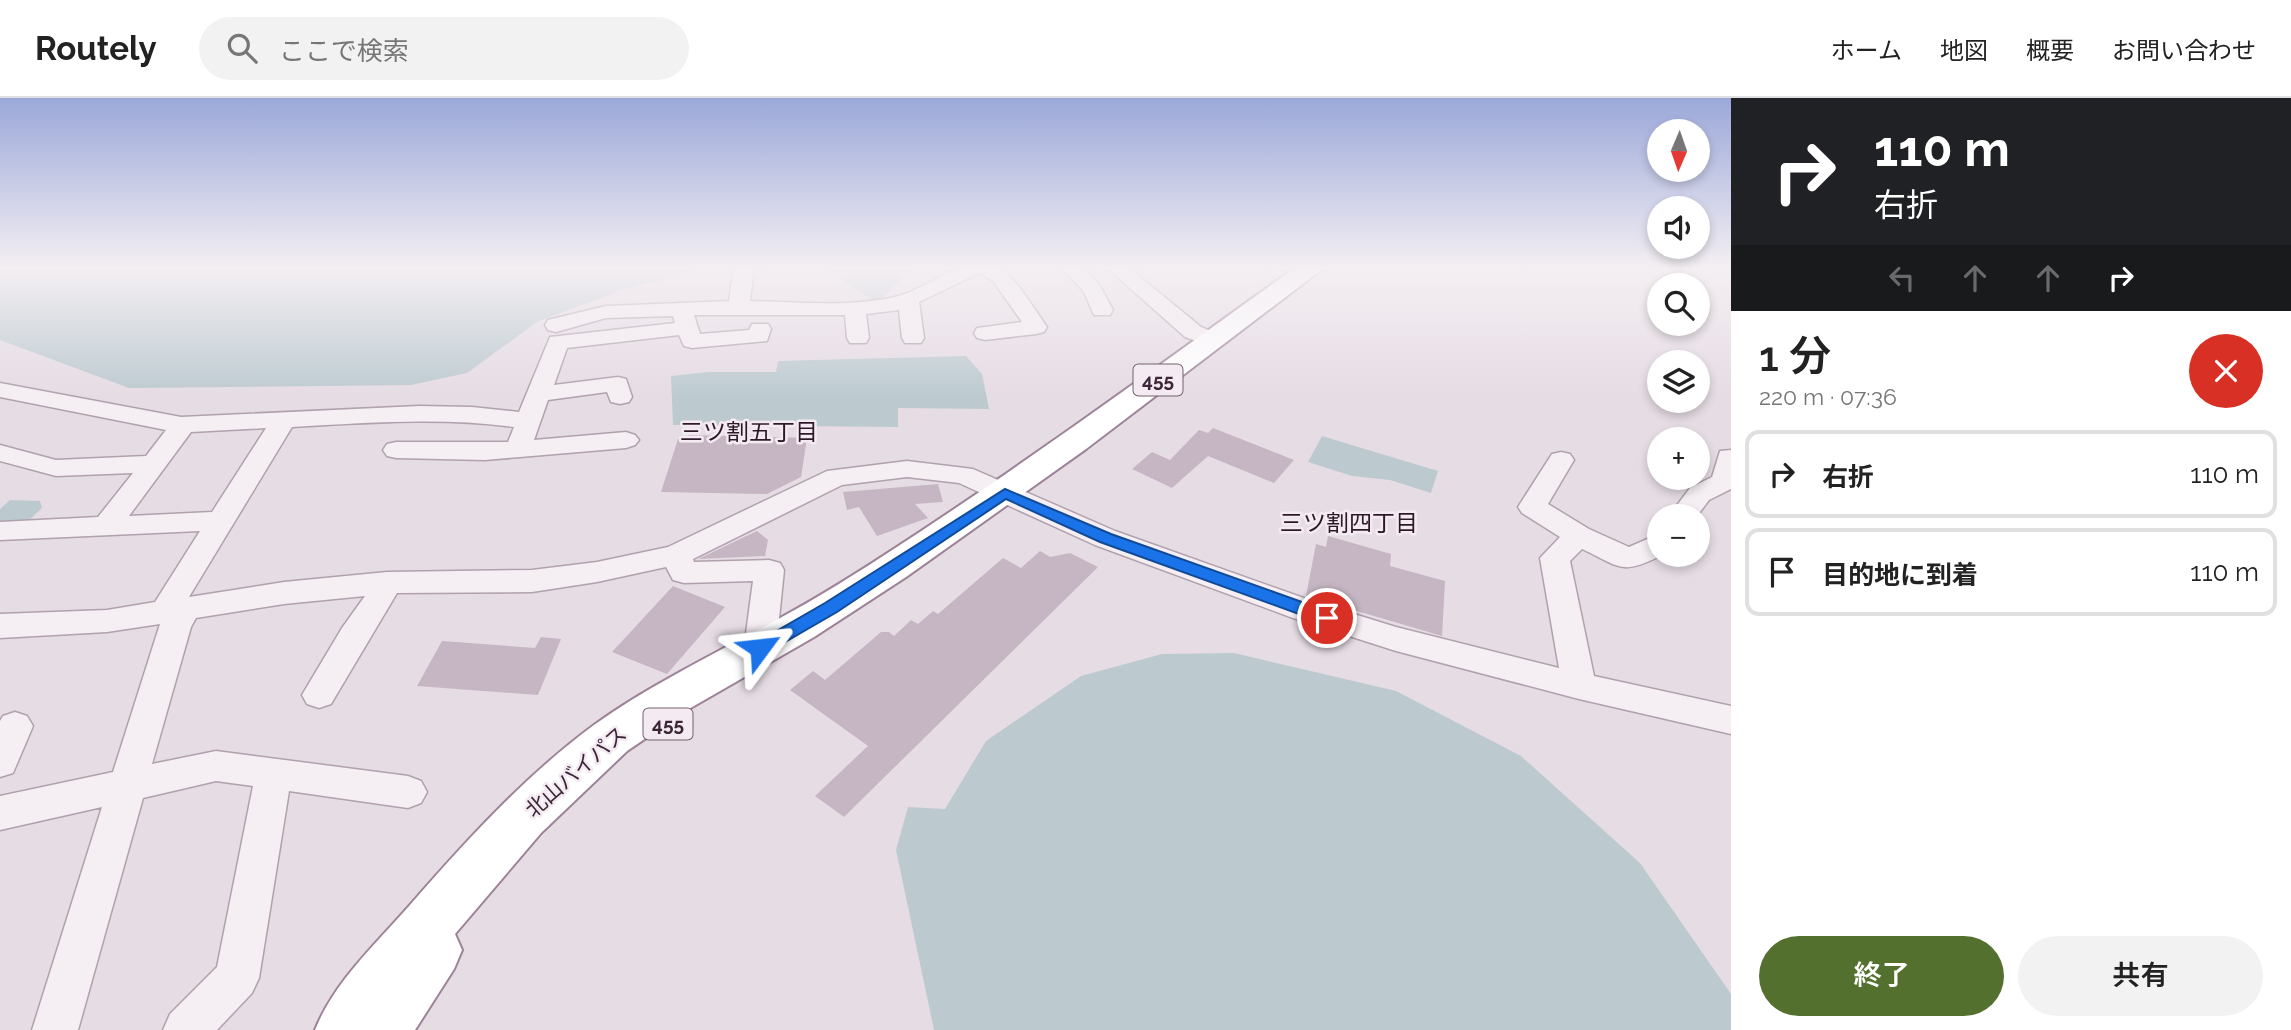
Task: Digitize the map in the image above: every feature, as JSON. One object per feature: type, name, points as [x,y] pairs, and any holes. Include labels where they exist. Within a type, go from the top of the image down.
[{"type":"highway","name":"北山バイパス","points":[[381,1030],[439,943],[546,826],[615,765],[690,708],[735,680],[828,636],[873,611],[1252,310]]},
{"type":"highway","name":"北山バイパス","points":[[344,1030],[361,1003],[531,808],[584,759],[644,715],[1016,498],[1125,430],[1277,310]]},
{"type":"street","points":[[518,449],[558,342],[728,310]]},
{"type":"street","points":[[855,310],[858,338]]},
{"type":"street","points":[[910,310],[914,338]]},
{"type":"street","points":[[985,333],[1036,327],[1024,310]]},
{"type":"street","points":[[1168,310],[1193,332],[1212,340]]},
{"type":"street","points":[[556,325],[598,312],[648,311],[684,320]]},
{"type":"street","points":[[684,320],[692,341],[759,336],[760,329]]},
{"type":"street","points":[[539,394],[618,384],[620,397]]},
{"type":"street","points":[[0,390],[183,425],[419,413],[472,414],[529,421]]},
{"type":"street","points":[[0,415],[31,396]]},
{"type":"street","points":[[55,1030],[176,626],[176,610],[171,601],[284,420]]},
{"type":"street","points":[[105,528],[183,425]]},
{"type":"street","points":[[396,450],[485,452],[626,440]]},
{"type":"street","points":[[0,453],[56,468],[154,464]]},
{"type":"street","points":[[1690,504],[1696,495],[1708,486],[1724,482],[1729,457]]},
{"type":"street","points":[[1561,460],[1532,508],[1579,536],[1629,559],[1647,550]]},
{"type":"street","points":[[4,630],[107,621],[284,593],[387,583],[531,581],[597,572],[676,555],[836,477],[907,469],[964,475],[1105,538],[1304,610],[1396,639],[1579,687],[1731,720]]},
{"type":"street","points":[[0,531],[220,522]]},
{"type":"street","points":[[1579,536],[1555,558],[1579,687]]},
{"type":"street","points":[[676,555],[684,573],[769,570],[760,648]]},
{"type":"street","points":[[319,695],[353,636],[372,612],[387,583]]},
{"type":"street","points":[[0,762],[15,726]]},
{"type":"street","points":[[0,813],[216,766],[408,792]]},
{"type":"street","points":[[186,1030],[237,978],[274,774]]},
{"type":"shaded area","points":[[0,310],[567,310],[537,322],[467,373],[411,385],[129,388],[0,340]]},
{"type":"shaded area","points":[[966,356],[982,374],[989,409],[898,408],[898,427],[673,425],[671,376],[708,372],[776,372],[778,361]]},
{"type":"shaded area","points":[[1322,436],[1438,471],[1431,493],[1390,480],[1352,476],[1308,462]]},
{"type":"shaded area","points":[[10,500],[40,501],[42,508],[26,523],[0,522],[0,509]]},
{"type":"shaded area","points":[[1234,653],[1396,691],[1521,756],[1640,863],[1731,994],[1731,1030],[934,1030],[896,850],[908,807],[945,809],[986,741],[1081,676],[1162,654]]},
{"type":"building","points":[[1213,428],[1294,460],[1274,483],[1208,456],[1172,488],[1132,469],[1152,452],[1170,460],[1199,430],[1208,433]]},
{"type":"building","points":[[690,435],[807,438],[801,477],[767,494],[661,492],[678,439]]},
{"type":"building","points":[[938,484],[943,502],[915,504],[928,518],[877,536],[859,507],[847,510],[843,492]]},
{"type":"building","points":[[757,531],[768,540],[765,556],[698,559]]},
{"type":"building","points":[[1328,536],[1391,554],[1390,566],[1445,581],[1442,636],[1306,596],[1316,544],[1326,547]]},
{"type":"building","points":[[1040,551],[1050,557],[1070,553],[1098,567],[844,817],[815,796],[868,746],[790,690],[813,671],[825,680],[881,632],[889,632],[894,636],[911,620],[918,624],[933,611],[938,614],[1003,558],[1021,568]]},
{"type":"building","points":[[673,586],[725,607],[667,674],[612,652]]},
{"type":"building","points":[[541,637],[561,639],[538,695],[417,686],[442,641],[535,648]]},
{"type":"district","name":"三ツ割五丁目","points":[[749,432]]},
{"type":"district","name":"三ツ割四丁目","points":[[1349,523]]},
{"type":"route","points":[[760,648],[831,607],[1005,493],[1105,538],[1327,618]]}]
